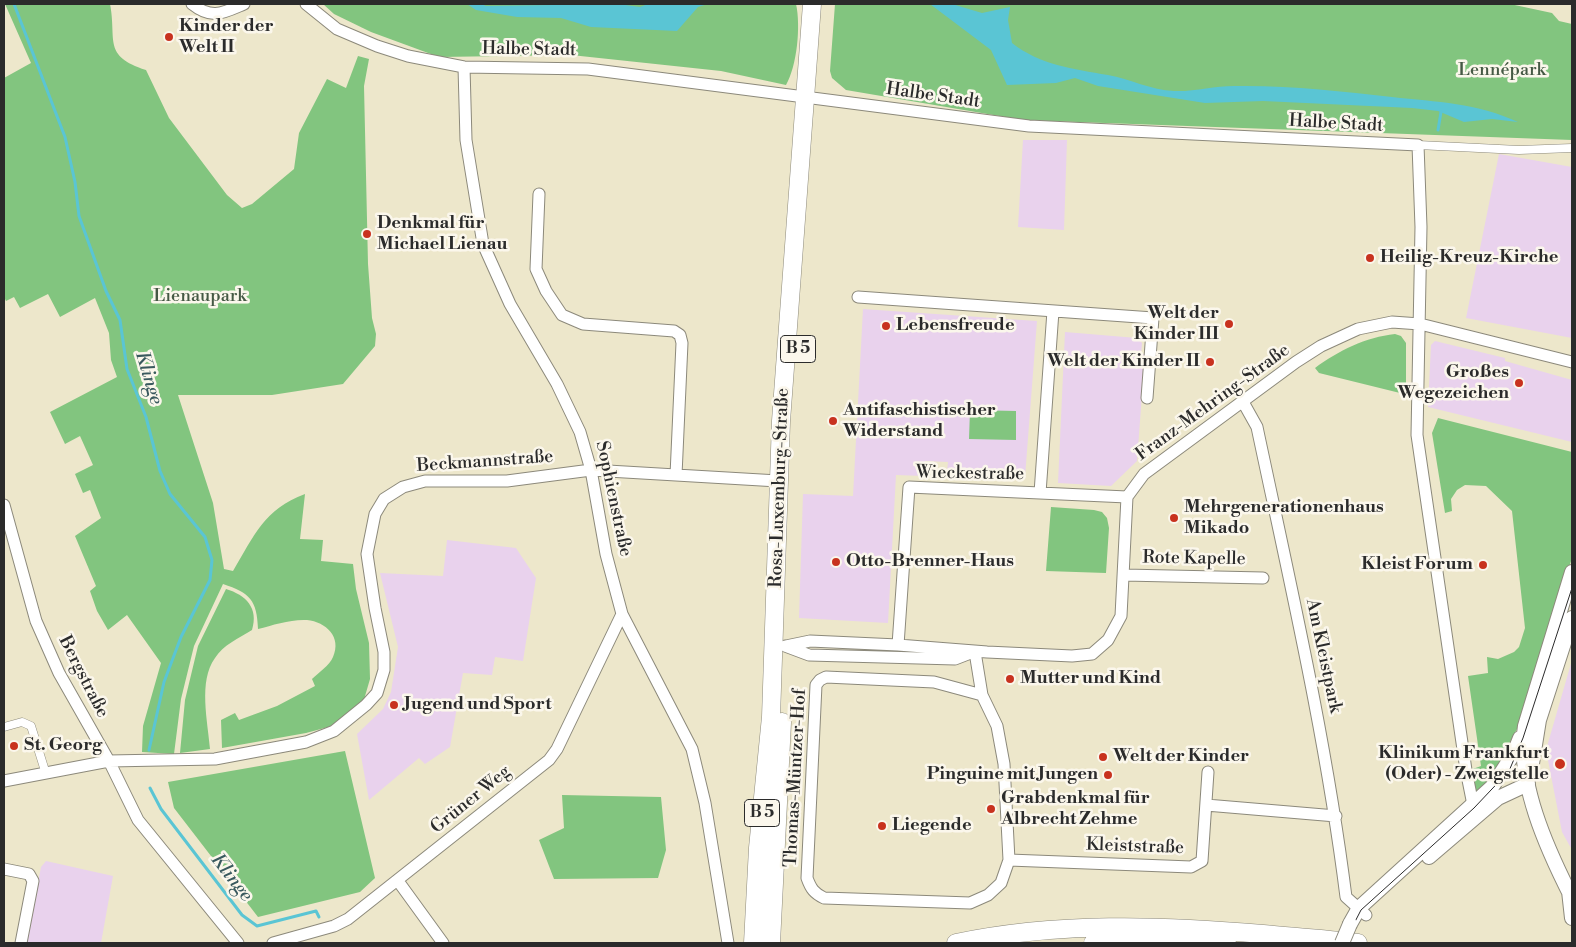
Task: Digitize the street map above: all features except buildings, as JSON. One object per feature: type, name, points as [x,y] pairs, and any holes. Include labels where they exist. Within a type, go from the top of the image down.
[{"type":"main road","name":"Rosa-Luxemburg-Straße","points":[[772,941],[784,486],[810,96],[812,4]]},
{"type":"main road","name":"Rosa-Luxemburg-Straße","points":[[810,96],[822,4]]},
{"type":"main road","name":"Rosa-Luxemburg-Straße","points":[[753,943],[758,848],[780,646]]},
{"type":"main road","points":[[956,943],[1053,931],[1135,927],[1355,931]]},
{"type":"main road","points":[[1093,943],[1195,940],[1227,943]]},
{"type":"street","points":[[192,4],[200,11],[218,15],[244,4]]},
{"type":"street","name":"Halbe Stadt","points":[[306,4],[337,29],[377,46],[408,56],[464,67],[588,69],[810,96],[1029,126],[1519,150],[1572,148]]},
{"type":"street","name":"Sophienstraße","points":[[464,67],[466,140],[483,244],[510,304],[557,384],[571,412],[591,470],[606,554],[622,614],[695,760],[705,803],[728,943]]},
{"type":"street","points":[[1418,145],[1421,227],[1420,324],[1416,405],[1422,473],[1475,810]]},
{"type":"street","points":[[539,194],[536,269],[546,291],[562,315],[583,324],[674,331],[680,335],[682,344],[676,475]]},
{"type":"street","points":[[858,297],[1153,318],[1147,398]]},
{"type":"street","points":[[1040,493],[1053,311]]},
{"type":"street","name":"Franz-Mehring-Straße","points":[[1127,497],[1144,474],[1296,362],[1337,338],[1358,329],[1392,322],[1420,324],[1572,362]]},
{"type":"street","name":"Am Kleistpark","points":[[1243,402],[1257,427],[1315,702],[1336,816],[1346,897],[1363,912]]},
{"type":"street","name":"Beckmannstraße","points":[[4,781],[109,761],[215,759],[306,742],[334,731],[366,705],[377,693],[384,670],[384,652],[367,554],[376,514],[384,499],[403,487],[425,481],[507,481],[591,470],[676,475],[784,486]]},
{"type":"street","name":"Wieckestraße","points":[[898,645],[909,487],[1127,497]]},
{"type":"street","points":[[780,646],[810,641],[898,645],[975,652],[1072,656],[1092,654],[1108,640],[1121,616],[1127,497]]},
{"type":"street","name":"Bergstraße","points":[[4,505],[36,621],[59,673],[109,761],[138,820],[238,943]]},
{"type":"street","points":[[1352,943],[1363,912],[1475,810],[1514,753],[1525,726],[1572,572]]},
{"type":"street","name":"Rote Kapelle","points":[[1124,575],[1262,578]]},
{"type":"street","name":"Grüner Weg","points":[[273,943],[334,926],[348,919],[548,760],[557,749],[622,614]]},
{"type":"street","points":[[1528,784],[1539,720],[1572,618]]},
{"type":"street","points":[[780,646],[809,655],[926,659],[955,659],[975,652]]},
{"type":"street","name":"Thomas-Müntzer-Hof","points":[[975,652],[982,695],[998,726],[1004,764],[1009,860],[1001,883],[988,895],[970,903],[824,898],[811,889],[808,878],[816,685],[820,680],[826,678],[934,682],[982,695]]},
{"type":"street","points":[[4,727],[22,722],[31,726],[46,774]]},
{"type":"street","points":[[1525,726],[1523,766],[1534,809],[1570,894],[1572,918]]},
{"type":"street","points":[[1502,772],[1514,770],[1522,775],[1528,784]]},
{"type":"street","name":"Kleiststraße","points":[[1009,860],[1191,867],[1202,861],[1208,772]]},
{"type":"street","points":[[1475,810],[1528,784]]},
{"type":"street","points":[[1505,794],[1517,798],[1534,809]]},
{"type":"street","points":[[1206,805],[1336,816]]},
{"type":"street","points":[[4,869],[29,874],[33,880],[21,943]]},
{"type":"street","points":[[398,881],[443,943]]},
{"type":"street","points":[[1342,943],[1355,931]]},
{"type":"shaded area","points":[[1023,140],[1067,140],[1064,230],[1018,227]]},
{"type":"shaded area","points":[[1499,154],[1572,167],[1572,338],[1466,318]]},
{"type":"shaded area","points":[[863,309],[1037,321],[1025,477],[947,471],[948,462],[925,461],[924,476],[896,475],[888,623],[799,618],[803,494],[853,496]]},
{"type":"shaded area","points":[[1065,332],[1137,338],[1142,343],[1141,354],[1145,354],[1137,461],[1111,486],[1058,483]]},
{"type":"shaded area","points":[[1435,341],[1505,358],[1505,361],[1572,380],[1572,442],[1428,407],[1431,345]]},
{"type":"shaded area","points":[[447,540],[516,548],[536,578],[523,661],[495,657],[492,675],[463,673],[450,747],[425,764],[419,758],[369,800],[357,734],[383,709],[391,692],[398,647],[380,573],[443,576]]},
{"type":"shaded area","name":"Klinikum Frankfurt (Oder) - Zweigstelle","points":[[1572,660],[1572,850],[1562,832],[1546,750]]},
{"type":"shaded area","points":[[46,861],[113,876],[101,943],[26,943],[41,867]]},
{"type":"green space","name":"Lienaupark","points":[[5,4],[110,4],[114,45],[117,52],[132,65],[146,70],[169,118],[227,195],[242,208],[252,204],[294,169],[299,133],[327,79],[346,88],[358,56],[369,59],[364,86],[368,264],[372,318],[376,334],[375,346],[343,384],[272,395],[178,395],[213,503],[224,569],[233,571],[254,535],[279,507],[305,494],[300,539],[323,540],[321,561],[353,564],[356,589],[369,643],[370,679],[363,703],[332,726],[306,733],[222,748],[221,720],[235,713],[239,720],[277,706],[315,686],[312,679],[327,666],[335,650],[334,637],[331,632],[314,621],[288,621],[258,629],[254,604],[240,591],[223,584],[194,646],[181,699],[174,754],[142,752],[143,726],[161,663],[127,615],[108,630],[97,611],[90,591],[96,586],[75,536],[101,518],[90,490],[83,493],[75,474],[93,465],[80,436],[65,444],[50,412],[117,377],[111,360],[109,333],[95,298],[60,317],[48,294],[20,308],[14,297],[6,301],[4,297],[4,78],[31,63]]},
{"type":"green space","points":[[323,4],[796,4],[798,34],[793,67],[786,85],[721,71],[571,55],[439,57],[371,32],[334,14]]},
{"type":"green space","name":"Lennépark","points":[[835,4],[1510,4],[1552,13],[1559,21],[1572,24],[1572,140],[1023,120],[846,90],[832,78],[830,71]]},
{"type":"green space","points":[[1395,334],[1401,336],[1406,343],[1406,387],[1400,393],[1319,373],[1315,368],[1353,346],[1374,338]]},
{"type":"green space","points":[[970,410],[1016,411],[1016,440],[969,439]]},
{"type":"green space","points":[[1438,418],[1572,452],[1572,558],[1517,729],[1492,776],[1475,794],[1470,770],[1481,766],[1468,676],[1488,673],[1487,657],[1498,659],[1514,652],[1519,647],[1525,628],[1512,511],[1486,486],[1465,485],[1457,490],[1451,499],[1452,511],[1445,513],[1432,433]]},
{"type":"green space","points":[[1051,507],[1094,510],[1102,512],[1107,518],[1109,528],[1106,573],[1046,571]]},
{"type":"green space","points":[[226,589],[239,595],[249,604],[254,615],[252,630],[222,649],[210,667],[205,690],[205,702],[210,749],[180,753],[185,700],[198,646]]},
{"type":"green space","points":[[345,751],[375,878],[360,892],[258,917],[174,808],[168,782]]},
{"type":"green space","points":[[562,795],[661,797],[666,850],[658,878],[554,879],[539,840],[564,828]]},
{"type":"water","points":[[467,4],[486,6],[618,4],[640,7],[648,4],[708,4],[698,7],[677,31],[591,27],[561,18],[517,17],[476,10]]},
{"type":"water","points":[[930,4],[952,4],[982,13],[1010,7],[1008,20],[1012,43],[1023,50],[1057,65],[1116,77],[1157,89],[1181,91],[1226,86],[1294,87],[1456,104],[1487,111],[1518,122],[1492,119],[1464,122],[1438,111],[1412,108],[1263,101],[1205,103],[1098,86],[1075,78],[1056,83],[1007,85],[991,50]]},
{"type":"waterway","name":"Klinge","points":[[14,4],[65,137],[75,182],[79,216],[106,291],[120,320],[127,369],[146,417],[160,471],[170,494],[205,537],[212,560],[210,580],[181,637],[164,682],[149,750]]},
{"type":"waterway","points":[[1438,130],[1441,112]]},
{"type":"waterway","name":"Klinge","points":[[150,788],[161,809],[242,915],[257,926],[316,911],[319,917]]},
{"type":"tram line","points":[[1344,943],[1361,910],[1474,808],[1509,771],[1523,738],[1572,588]]},
{"type":"place","name":"Kinder der Welt II","points":[[169,37]]},
{"type":"place","name":"Denkmal für Michael Lienau","points":[[367,234]]},
{"type":"place","name":"Heilig-Kreuz-Kirche","points":[[1370,258]]},
{"type":"place","name":"Welt der Kinder III","points":[[1229,324]]},
{"type":"place","name":"Lebensfreude","points":[[886,326]]},
{"type":"place","name":"Welt der Kinder II","points":[[1210,362]]},
{"type":"place","name":"Großes Wegezeichen","points":[[1519,383]]},
{"type":"place","name":"Antifaschistischer Widerstand","points":[[833,421]]},
{"type":"place","name":"Mehrgenerationenhaus Mikado","points":[[1174,518]]},
{"type":"place","name":"Otto-Brenner-Haus","points":[[836,562]]},
{"type":"place","name":"Kleist Forum","points":[[1483,565]]},
{"type":"place","name":"Mutter und Kind","points":[[1010,679]]},
{"type":"place","name":"Jugend und Sport","points":[[394,705]]},
{"type":"place","name":"St. Georg","points":[[14,746]]},
{"type":"place","name":"Welt der Kinder","points":[[1103,757]]},
{"type":"place","name":"Klinikum Frankfurt (Oder) - Zweigstelle","points":[[1560,764]]},
{"type":"place","name":"Pinguine mit Jungen","points":[[1108,775]]},
{"type":"place","name":"Grabdenkmal für Albrecht Zehme","points":[[991,809]]},
{"type":"place","name":"Liegende","points":[[882,826]]}]
